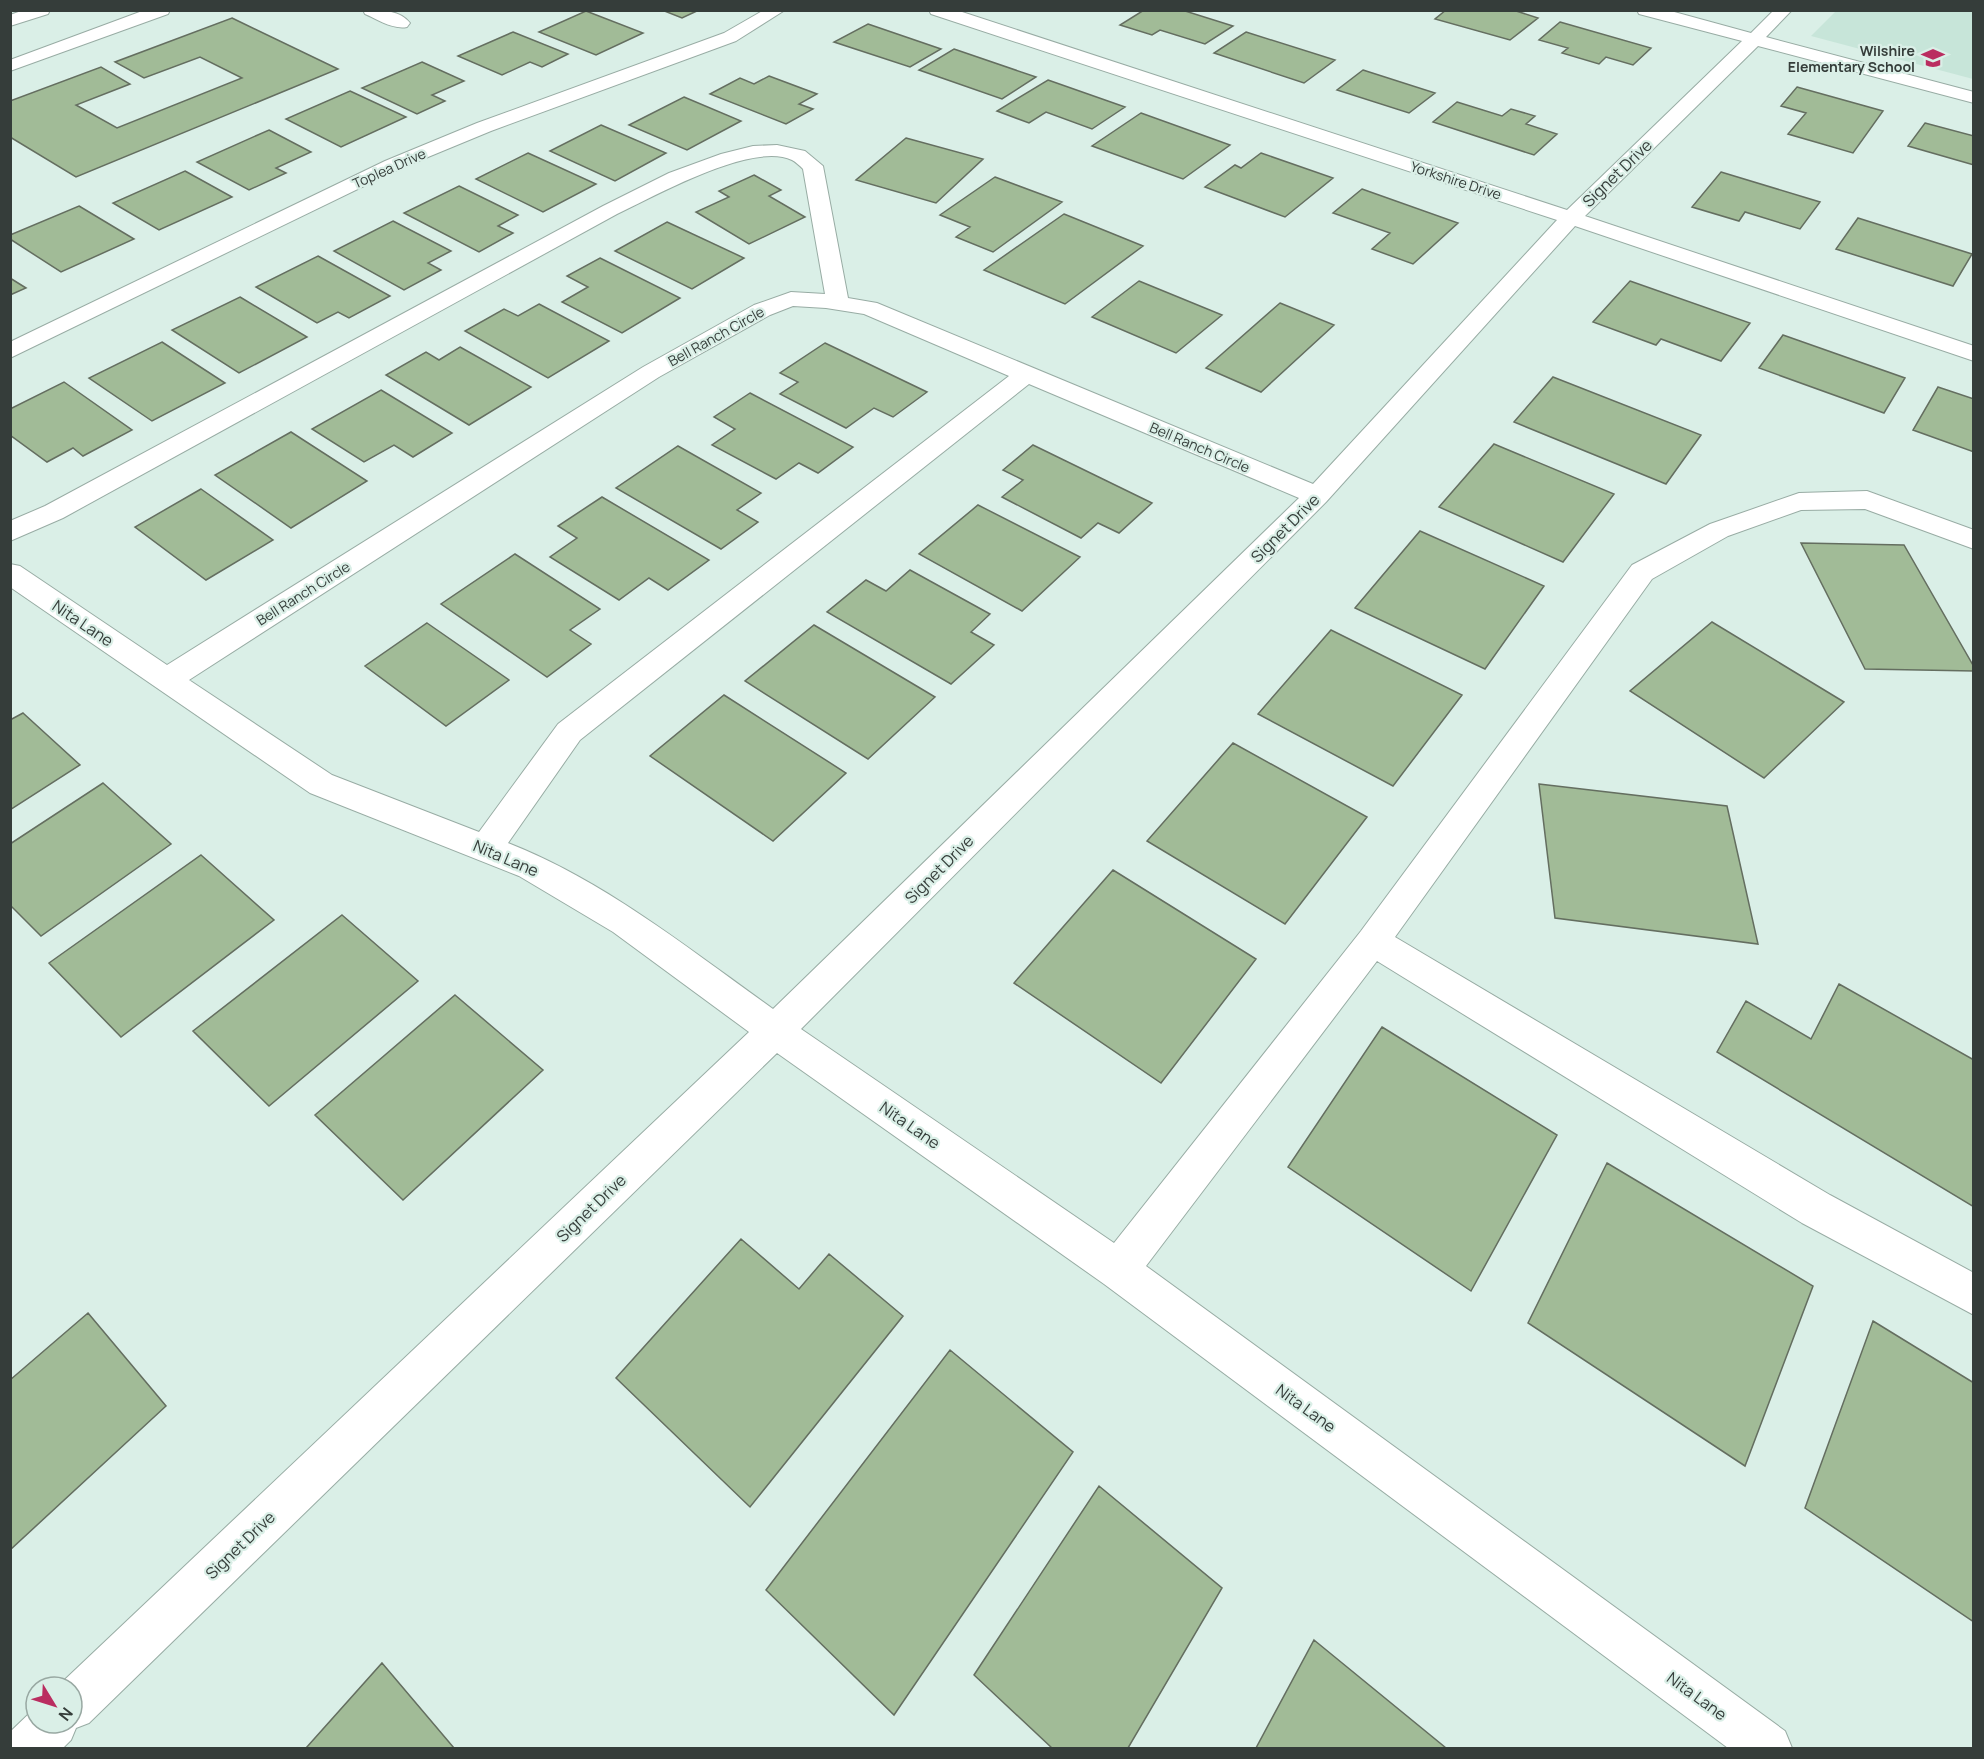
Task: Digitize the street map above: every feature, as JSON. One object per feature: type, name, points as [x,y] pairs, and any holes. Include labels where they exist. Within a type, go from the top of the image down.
[{"type":"street","points":[[10,21],[42,10]]},
{"type":"street","points":[[10,66],[162,10]]},
{"type":"street","points":[[371,10],[401,23]]},
{"type":"street","name":"Toplea Drive","points":[[10,351],[392,165],[484,127],[730,37],[777,10]]},
{"type":"street","name":"Yorkshire Drive","points":[[937,10],[1571,218],[1974,354]]},
{"type":"street","points":[[1645,10],[1974,98]]},
{"type":"street","name":"Signet Drive","points":[[84,1694],[775,1031],[1317,496],[1571,218],[1784,10]]},
{"type":"street","points":[[10,532],[54,512],[610,210],[695,169],[726,159],[760,152],[781,152],[799,156],[813,166],[838,303]]},
{"type":"street","name":"Bell Ranch Circle","points":[[166,680],[651,372],[762,309],[791,299],[869,308],[1317,496]]},
{"type":"street","points":[[486,848],[569,732],[1026,374]]},
{"type":"street","points":[[1118,1270],[1373,941],[1642,572],[1719,530],[1799,502],[1867,500],[1974,540]]},
{"type":"street","name":"Nita Lane","points":[[10,573],[321,784],[531,866],[625,922],[775,1031],[1118,1270],[1768,1749]]},
{"type":"street","points":[[1373,941],[1816,1209],[1974,1295]]},
{"type":"street","points":[[28,1749],[42,1735]]},
{"type":"shaded area","name":"Wilshire Elementary School","points":[[1837,10],[1973,11],[1973,79],[1811,36]]},
{"type":"building","points":[[662,10],[699,10],[682,18]]},
{"type":"building","points":[[1144,10],[1182,10],[1233,26],[1205,44],[1160,30],[1152,35],[1120,25]]},
{"type":"building","points":[[1446,10],[1513,10],[1538,18],[1510,40],[1435,19]]},
{"type":"building","points":[[586,11],[643,33],[596,55],[539,32]]},
{"type":"building","points":[[232,18],[338,69],[76,177],[10,137],[10,101],[101,67],[130,84],[76,105],[117,128],[242,78],[200,57],[144,78],[115,62]]},
{"type":"building","points":[[1560,22],[1651,48],[1633,65],[1606,57],[1599,64],[1562,53],[1568,48],[1539,40]]},
{"type":"building","points":[[868,24],[941,49],[910,67],[834,42]]},
{"type":"building","points":[[513,32],[568,54],[542,67],[530,62],[502,75],[458,56]]},
{"type":"building","points":[[1246,32],[1335,60],[1304,83],[1214,53]]},
{"type":"building","points":[[954,49],[1036,77],[1002,99],[919,70]]},
{"type":"building","points":[[422,62],[464,81],[432,95],[445,101],[417,114],[362,88]]},
{"type":"building","points":[[1363,70],[1435,93],[1409,113],[1337,90]]},
{"type":"building","points":[[769,76],[817,94],[799,104],[813,109],[786,124],[710,94],[740,78],[754,84]]},
{"type":"building","points":[[1048,80],[1125,107],[1092,129],[1046,112],[1029,123],[997,111]]},
{"type":"building","points":[[1797,87],[1883,111],[1853,153],[1788,134],[1806,113],[1781,106]]},
{"type":"building","points":[[350,91],[406,117],[341,147],[286,119]]},
{"type":"building","points":[[684,97],[741,121],[687,150],[629,125]]},
{"type":"building","points":[[1457,102],[1502,116],[1511,109],[1535,116],[1526,124],[1557,134],[1534,155],[1433,122]]},
{"type":"building","points":[[1141,113],[1230,145],[1183,179],[1092,146]]},
{"type":"building","points":[[1925,123],[1974,136],[1974,165],[1908,146]]},
{"type":"building","points":[[601,125],[666,153],[615,181],[550,151]]},
{"type":"building","points":[[269,130],[311,152],[276,168],[286,173],[249,190],[197,162]]},
{"type":"building","points":[[906,138],[983,159],[936,203],[856,180]]},
{"type":"building","points":[[528,153],[596,184],[543,212],[476,179]]},
{"type":"building","points":[[1261,153],[1333,178],[1285,217],[1205,187],[1235,165],[1241,168]]},
{"type":"building","points":[[185,171],[232,197],[159,230],[113,203]]},
{"type":"building","points":[[1721,172],[1820,202],[1800,229],[1745,212],[1739,221],[1692,207]]},
{"type":"building","points":[[754,175],[781,190],[769,196],[805,217],[749,244],[696,212],[729,197],[719,191]]},
{"type":"building","points":[[995,177],[1062,202],[993,252],[956,237],[970,227],[940,215]]},
{"type":"building","points":[[459,186],[518,215],[498,226],[513,233],[479,252],[404,213]]},
{"type":"building","points":[[1362,189],[1458,223],[1413,264],[1372,249],[1390,233],[1333,213]]},
{"type":"building","points":[[79,206],[134,239],[61,272],[10,239],[10,235]]},
{"type":"building","points":[[1064,214],[1143,246],[1065,304],[984,270]]},
{"type":"building","points":[[1858,218],[1972,254],[1953,286],[1836,249]]},
{"type":"building","points":[[393,221],[451,251],[428,263],[441,270],[404,290],[334,251]]},
{"type":"building","points":[[667,222],[744,258],[692,289],[615,251]]},
{"type":"building","points":[[318,256],[390,296],[349,318],[338,312],[317,323],[256,287]]},
{"type":"building","points":[[600,258],[680,298],[622,333],[562,302],[588,287],[567,276]]},
{"type":"building","points":[[10,278],[26,288],[10,295]]},
{"type":"building","points":[[1139,281],[1222,315],[1176,353],[1092,317]]},
{"type":"building","points":[[1630,281],[1750,323],[1721,361],[1661,339],[1656,345],[1593,322]]},
{"type":"building","points":[[240,297],[307,337],[239,373],[172,330]]},
{"type":"building","points":[[1280,303],[1334,325],[1261,392],[1206,368]]},
{"type":"building","points":[[539,304],[609,341],[548,378],[465,331],[504,309],[518,316]]},
{"type":"building","points":[[1783,335],[1905,378],[1884,413],[1759,368]]},
{"type":"building","points":[[162,342],[225,383],[152,421],[89,378]]},
{"type":"building","points":[[825,343],[927,392],[893,417],[874,408],[846,428],[780,394],[798,382],[780,373]]},
{"type":"building","points":[[460,347],[531,387],[469,425],[386,375],[426,352],[439,360]]},
{"type":"building","points":[[1553,377],[1701,435],[1666,484],[1514,422]]},
{"type":"building","points":[[64,382],[132,430],[83,456],[73,448],[47,462],[10,435],[10,409]]},
{"type":"building","points":[[1938,387],[1974,399],[1974,452],[1913,430]]},
{"type":"building","points":[[381,390],[452,433],[413,457],[394,445],[364,462],[312,429]]},
{"type":"building","points":[[750,393],[853,447],[818,473],[799,463],[776,479],[712,445],[735,429],[714,417]]},
{"type":"building","points":[[291,432],[367,481],[291,528],[215,475]]},
{"type":"building","points":[[1494,444],[1614,494],[1563,562],[1439,507]]},
{"type":"building","points":[[1033,445],[1152,503],[1119,533],[1098,523],[1081,538],[1002,497],[1023,480],[1003,470]]},
{"type":"building","points":[[678,446],[761,493],[737,510],[758,522],[721,549],[616,488]]},
{"type":"building","points":[[201,489],[273,540],[206,580],[135,527]]},
{"type":"building","points":[[602,497],[709,560],[668,590],[649,578],[619,600],[550,557],[577,538],[558,526]]},
{"type":"building","points":[[978,505],[1080,557],[1022,611],[919,554]]},
{"type":"building","points":[[1420,531],[1544,586],[1485,669],[1355,608]]},
{"type":"building","points":[[1801,543],[1904,545],[1974,667],[1974,671],[1865,669]]},
{"type":"building","points":[[515,554],[600,609],[570,630],[591,644],[547,677],[441,604]]},
{"type":"building","points":[[910,570],[990,614],[971,632],[994,645],[951,684],[827,612],[866,580],[886,591]]},
{"type":"building","points":[[1712,622],[1844,702],[1764,778],[1630,691]]},
{"type":"building","points":[[427,623],[509,680],[446,726],[365,666]]},
{"type":"building","points":[[814,625],[935,697],[868,759],[745,681]]},
{"type":"building","points":[[1331,630],[1462,695],[1393,786],[1258,714]]},
{"type":"building","points":[[724,695],[846,773],[773,841],[650,756]]},
{"type":"building","points":[[23,713],[80,765],[10,810],[10,720]]},
{"type":"building","points":[[1233,743],[1367,817],[1285,924],[1147,841]]},
{"type":"building","points":[[103,783],[171,844],[41,936],[10,905],[10,844]]},
{"type":"building","points":[[1539,784],[1727,806],[1758,944],[1555,918]]},
{"type":"building","points":[[201,855],[274,920],[121,1037],[49,963]]},
{"type":"building","points":[[1113,870],[1256,959],[1161,1083],[1014,983]]},
{"type":"building","points":[[342,915],[418,981],[269,1106],[193,1031]]},
{"type":"building","points":[[1839,984],[1974,1060],[1974,1207],[1717,1052],[1746,1001],[1811,1039]]},
{"type":"building","points":[[455,995],[543,1070],[403,1200],[315,1115]]},
{"type":"building","points":[[1382,1027],[1557,1135],[1471,1291],[1288,1167]]},
{"type":"building","points":[[1607,1163],[1813,1286],[1745,1466],[1528,1323]]},
{"type":"building","points":[[741,1239],[799,1289],[829,1254],[903,1316],[750,1507],[616,1378]]},
{"type":"building","points":[[88,1313],[166,1406],[10,1550],[10,1380]]},
{"type":"building","points":[[1873,1321],[1974,1383],[1974,1622],[1805,1508]]},
{"type":"building","points":[[950,1350],[1073,1452],[894,1715],[766,1590]]},
{"type":"building","points":[[1099,1486],[1222,1588],[1128,1748],[1052,1748],[974,1675]]},
{"type":"building","points":[[1314,1640],[1446,1748],[1256,1748]]},
{"type":"building","points":[[382,1663],[454,1748],[306,1748]]},
{"type":"place","name":"Wilshire Elementary School","points":[[1933,58]]}]
